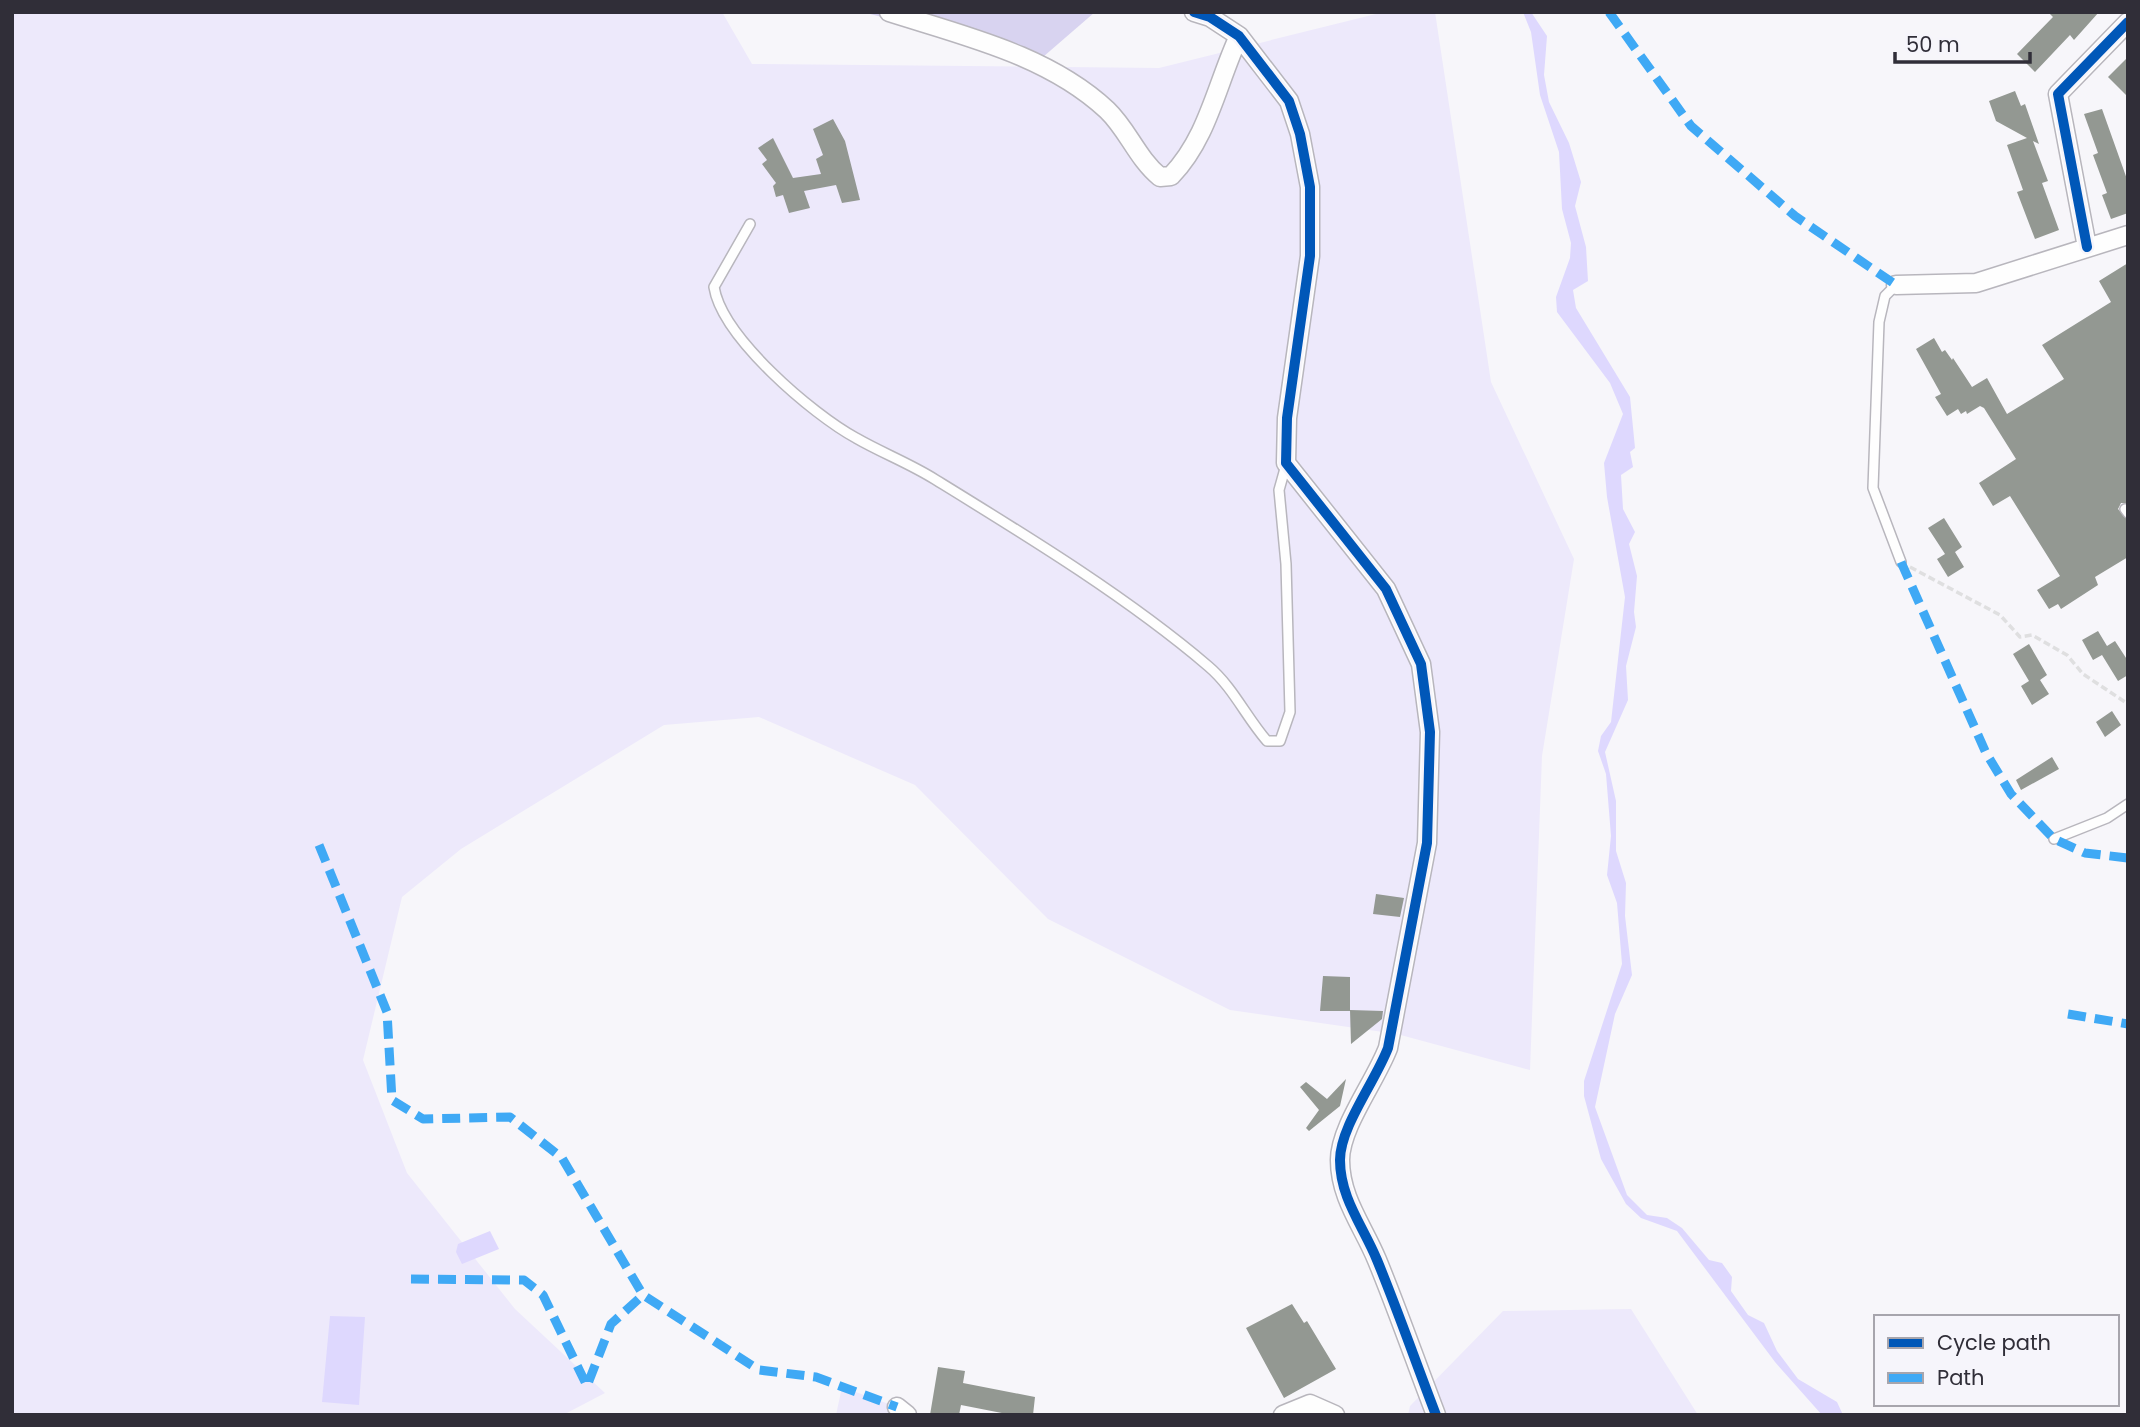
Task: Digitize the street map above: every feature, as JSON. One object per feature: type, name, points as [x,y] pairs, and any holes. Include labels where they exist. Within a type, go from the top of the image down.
[{"type":"street","points":[[889,12],[1010,50],[1076,85],[1122,125],[1146,166],[1160,177],[1171,176],[1200,138],[1222,72],[1239,36]]},
{"type":"street","points":[[1194,12],[1210,17],[1239,36],[1289,101],[1300,134],[1310,187],[1310,256],[1287,418],[1286,463],[1386,589],[1421,664],[1430,732],[1427,843],[1388,1048],[1377,1077],[1346,1130],[1340,1159],[1345,1196],[1376,1258],[1436,1415]]},
{"type":"street","points":[[2087,247],[2058,94],[2128,22]]},
{"type":"street","points":[[1896,285],[1976,283],[2128,234]]},
{"type":"street","points":[[1283,1415],[1310,1404],[1335,1415]]},
{"type":"lane","points":[[750,224],[714,287],[717,304],[742,344],[785,384],[853,437],[957,493],[1116,597],[1210,667],[1239,701],[1267,741],[1280,741],[1290,712],[1286,564],[1279,490],[1286,463]]},
{"type":"lane","points":[[1896,285],[1885,296],[1880,322],[1873,488],[1901,562]]},
{"type":"lane","points":[[2054,839],[2107,818],[2128,804]]},
{"type":"path","points":[[1901,562],[2000,615],[2020,637],[2032,635],[2067,655],[2083,674],[2128,704]]},
{"type":"shaded area","points":[[12,12],[722,12],[752,64],[1159,68],[1384,12],[1435,12],[1491,382],[1574,559],[1542,756],[1530,1070],[1397,1034],[1230,1010],[1048,919],[915,785],[759,717],[664,725],[461,849],[402,897],[363,1060],[407,1173],[515,1309],[605,1393],[563,1415],[12,1415]]},
{"type":"shaded area","points":[[862,12],[1095,12],[1043,57]]},
{"type":"shaded area","points":[[1523,12],[1531,12],[1547,36],[1544,75],[1549,102],[1569,143],[1581,182],[1575,206],[1586,247],[1588,281],[1573,290],[1576,308],[1630,397],[1635,448],[1630,452],[1633,467],[1621,475],[1623,509],[1635,532],[1629,544],[1637,576],[1634,612],[1636,627],[1626,666],[1628,700],[1605,752],[1616,801],[1616,851],[1626,883],[1625,916],[1632,975],[1615,1014],[1595,1107],[1627,1195],[1647,1215],[1667,1218],[1682,1228],[1709,1260],[1722,1263],[1732,1277],[1731,1291],[1748,1315],[1764,1323],[1777,1351],[1798,1379],[1837,1402],[1843,1415],[1822,1415],[1775,1362],[1677,1231],[1641,1218],[1626,1204],[1601,1159],[1584,1096],[1584,1081],[1622,964],[1617,903],[1607,875],[1611,836],[1606,774],[1598,751],[1601,736],[1611,722],[1625,597],[1607,497],[1604,463],[1623,414],[1610,383],[1557,312],[1556,297],[1570,258],[1571,243],[1562,209],[1559,152],[1540,95],[1531,32]]},
{"type":"shaded area","points":[[490,1231],[499,1249],[462,1264],[456,1252],[458,1244]]},
{"type":"shaded area","points":[[1631,1309],[1698,1415],[1408,1415],[1410,1406],[1503,1311]]},
{"type":"shaded area","points":[[330,1316],[365,1317],[359,1405],[322,1402]]},
{"type":"shaded area","points":[[842,1387],[919,1415],[836,1415]]},
{"type":"building","points":[[2048,12],[2099,12],[2074,40],[2070,35],[2035,72],[2017,54],[2053,17]]},
{"type":"building","points":[[2128,57],[2128,97],[2108,77]]},
{"type":"building","points":[[2015,91],[2021,106],[2025,104],[2039,144],[2033,141],[2048,181],[2042,183],[2059,230],[2035,239],[2017,192],[2023,190],[2007,145],[2027,138],[1996,121],[1989,101]]},
{"type":"building","points":[[2102,109],[2128,182],[2128,213],[2111,219],[2102,195],[2107,193],[2093,155],[2098,153],[2084,114]]},
{"type":"building","points":[[833,119],[845,141],[860,200],[842,203],[836,185],[804,191],[810,208],[789,213],[783,195],[776,197],[773,186],[776,183],[762,164],[767,160],[758,148],[773,138],[793,178],[821,174],[816,159],[823,155],[813,129]]},
{"type":"building","points":[[2128,263],[2128,503],[2121,503],[2118,509],[2128,520],[2128,557],[2095,577],[2098,585],[2061,609],[2058,604],[2049,609],[2037,590],[2060,576],[2010,496],[1993,506],[1979,483],[2016,459],[1984,408],[1980,406],[1967,414],[1966,411],[1961,414],[1958,409],[1947,416],[1935,397],[1941,394],[1916,349],[1934,338],[1942,352],[1945,350],[1952,360],[1953,358],[1972,387],[1987,378],[2007,414],[2064,379],[2042,345],[2111,302],[2099,281]]},
{"type":"building","points":[[1944,518],[1962,547],[1955,552],[1964,567],[1948,577],[1937,559],[1945,554],[1928,528]]},
{"type":"building","points":[[2098,631],[2107,646],[2115,641],[2128,661],[2128,675],[2118,681],[2102,655],[2093,660],[2082,640]]},
{"type":"building","points":[[2029,644],[2047,675],[2040,680],[2049,694],[2032,705],[2021,686],[2029,681],[2013,654]]},
{"type":"building","points":[[2112,711],[2121,725],[2105,737],[2096,722]]},
{"type":"building","points":[[2052,757],[2059,769],[2021,790],[2016,780]]},
{"type":"building","points":[[1376,894],[1404,898],[1400,917],[1373,914]]},
{"type":"building","points":[[1323,976],[1350,977],[1350,1011],[1320,1011]]},
{"type":"building","points":[[1350,1010],[1383,1011],[1382,1019],[1351,1044]]},
{"type":"building","points":[[1346,1079],[1340,1106],[1309,1131],[1306,1128],[1319,1110],[1300,1087],[1306,1082],[1327,1099]]},
{"type":"building","points":[[1292,1304],[1304,1323],[1307,1321],[1336,1369],[1284,1398],[1246,1328]]},
{"type":"building","points":[[938,1367],[965,1371],[963,1383],[1035,1397],[1033,1415],[1012,1415],[961,1405],[959,1415],[930,1415]]},
{"type":"marked path","points":[[1609,12],[1691,126],[1795,216],[1896,285]]},
{"type":"marked path","points":[[1901,562],[1986,753],[2011,794],[2054,839],[2085,853],[2128,858]]},
{"type":"marked path","points":[[319,845],[387,1012],[392,1100],[423,1119],[510,1117],[562,1158],[643,1295],[759,1370],[816,1377],[897,1407]]},
{"type":"marked path","points":[[2068,1014],[2128,1024]]},
{"type":"marked path","points":[[411,1279],[524,1280],[543,1295],[587,1386],[611,1324],[643,1295]]},
{"type":"cycle path","points":[[1194,12],[1210,17],[1239,36],[1289,101],[1300,134],[1310,187],[1310,256],[1287,418],[1286,463],[1386,589],[1421,664],[1430,732],[1427,843],[1388,1048],[1352,1119],[1340,1160],[1348,1199],[1377,1260],[1436,1415]]},
{"type":"cycle path","points":[[2087,247],[2058,94],[2128,22]]}]
